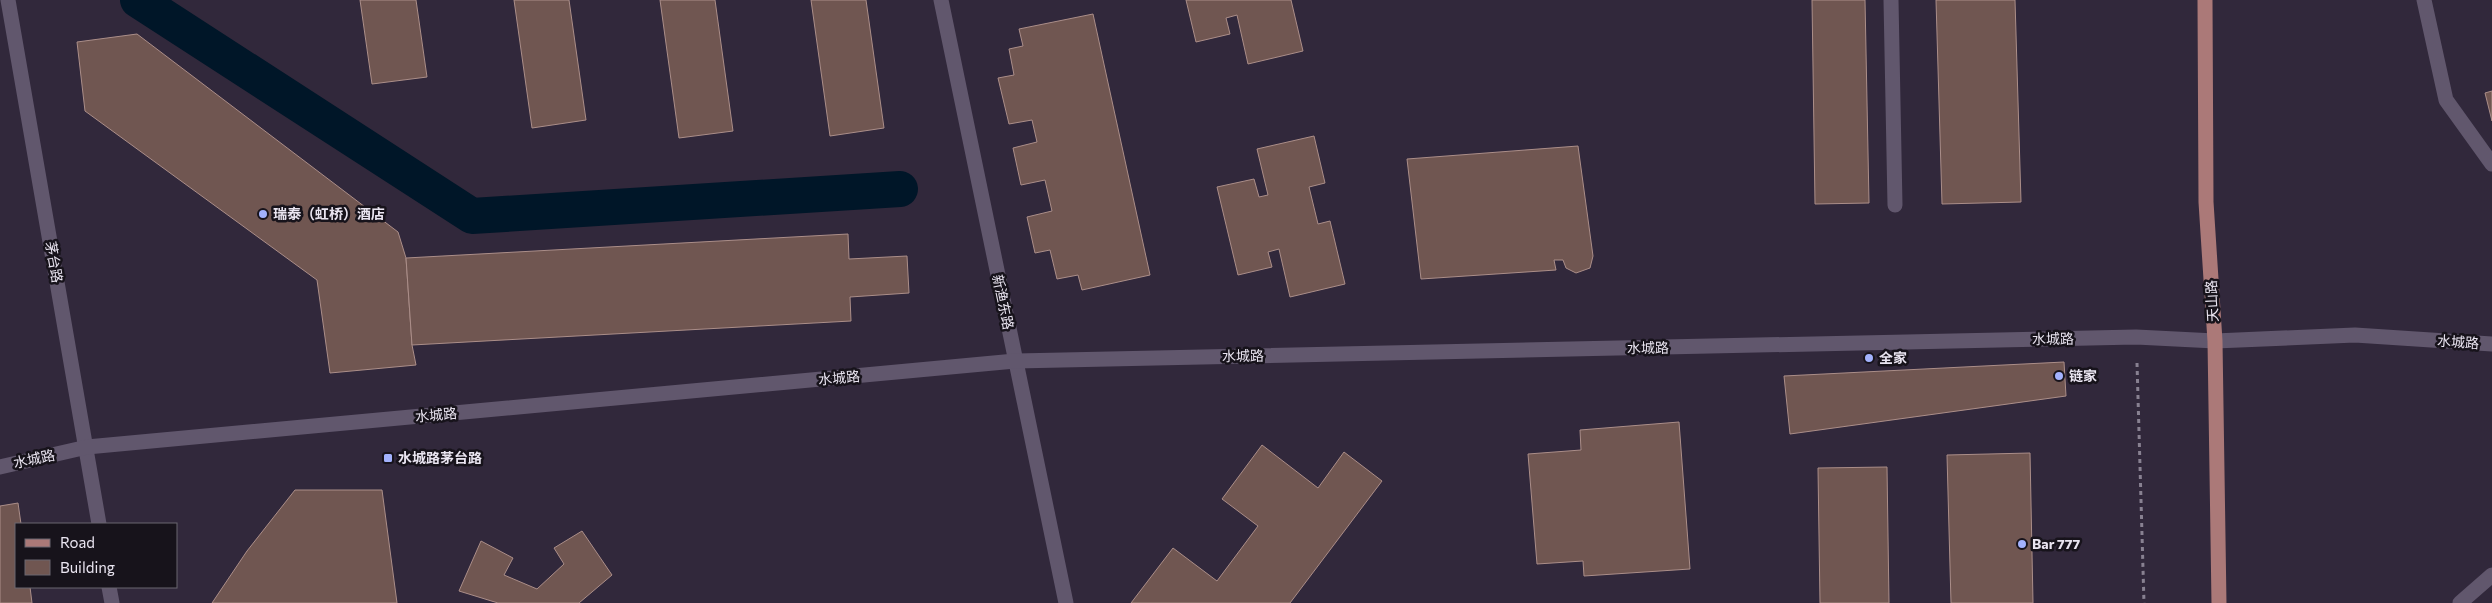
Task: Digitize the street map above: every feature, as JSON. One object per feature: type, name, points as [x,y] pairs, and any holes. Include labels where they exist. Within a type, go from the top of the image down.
[{"type":"main road","name":"天山路","points":[[2205,0],[2206,202],[2215,341],[2219,603]]},
{"type":"street","name":"茅台路","points":[[8,0],[99,523]]},
{"type":"street","name":"新渔东路","points":[[940,0],[1066,603]]},
{"type":"street","points":[[1891,0],[1896,205]]},
{"type":"street","points":[[2424,0],[2446,100],[2492,164]]},
{"type":"street","name":"水城路","points":[[0,467],[87,448],[1015,361],[2136,337],[2215,341],[2356,335],[2492,344]]},
{"type":"street","points":[[2460,603],[2492,575]]},
{"type":"street","points":[[109,588],[112,603]]},
{"type":"path","points":[[2136,337],[2144,603]]},
{"type":"building","points":[[360,0],[416,0],[427,77],[372,84]]},
{"type":"building","points":[[514,0],[569,0],[586,120],[532,128]]},
{"type":"building","points":[[660,0],[715,0],[733,131],[679,138]]},
{"type":"building","points":[[811,0],[866,0],[884,128],[830,136]]},
{"type":"building","points":[[1186,0],[1291,0],[1303,51],[1248,64],[1237,15],[1226,18],[1230,34],[1196,42]]},
{"type":"building","points":[[1812,0],[1865,0],[1869,203],[1815,204]]},
{"type":"building","points":[[1936,0],[2015,0],[2021,202],[1942,204]]},
{"type":"building","points":[[1093,14],[1150,275],[1082,290],[1078,275],[1057,279],[1050,250],[1035,253],[1027,217],[1052,211],[1045,180],[1021,185],[1013,148],[1037,142],[1032,120],[1009,124],[998,78],[1014,75],[1009,49],[1023,46],[1019,29]]},
{"type":"building","points":[[137,34],[398,232],[406,258],[412,345],[416,365],[330,373],[317,280],[85,111],[77,42]]},
{"type":"building","points":[[2492,91],[2492,121],[2485,93]]},
{"type":"building","points":[[1314,136],[1325,183],[1309,187],[1318,224],[1330,221],[1345,284],[1290,297],[1279,249],[1268,252],[1272,267],[1238,275],[1217,187],[1254,179],[1259,197],[1268,195],[1257,149]]},
{"type":"building","points":[[1578,146],[1593,256],[1590,268],[1576,273],[1566,268],[1563,260],[1554,260],[1556,270],[1421,279],[1407,159]]},
{"type":"building","points":[[848,234],[849,259],[907,256],[909,293],[850,297],[851,321],[412,345],[406,258]]},
{"type":"building","points":[[2064,362],[2066,396],[1790,434],[1784,376]]},
{"type":"building","points":[[1679,422],[1690,569],[1584,576],[1583,561],[1537,564],[1528,454],[1581,450],[1580,430]]},
{"type":"building","points":[[1262,445],[1318,488],[1344,452],[1382,481],[1290,603],[1131,603],[1173,548],[1217,581],[1258,526],[1222,499]]},
{"type":"building","points":[[2030,453],[2033,603],[1951,603],[1947,455]]},
{"type":"building","points":[[1887,467],[1889,603],[1820,603],[1818,468]]},
{"type":"building","points":[[295,490],[382,490],[397,603],[212,603],[247,551]]},
{"type":"building","points":[[18,503],[21,523],[15,523],[15,588],[30,588],[32,603],[0,603],[0,506]]},
{"type":"building","points":[[582,531],[612,575],[579,603],[498,603],[459,591],[481,541],[513,558],[504,575],[537,589],[564,564],[554,548]]},
{"type":"waterway","points":[[138,0],[472,216],[900,189]]},
{"type":"place","name":"瑞泰（虹桥）酒店","points":[[263,214]]},
{"type":"place","name":"全家","points":[[1869,358]]},
{"type":"place","name":"链家","points":[[2059,376]]},
{"type":"place","name":"水城路茅台路","points":[[388,458]]},
{"type":"place","name":"Bar 777","points":[[2022,544]]}]
